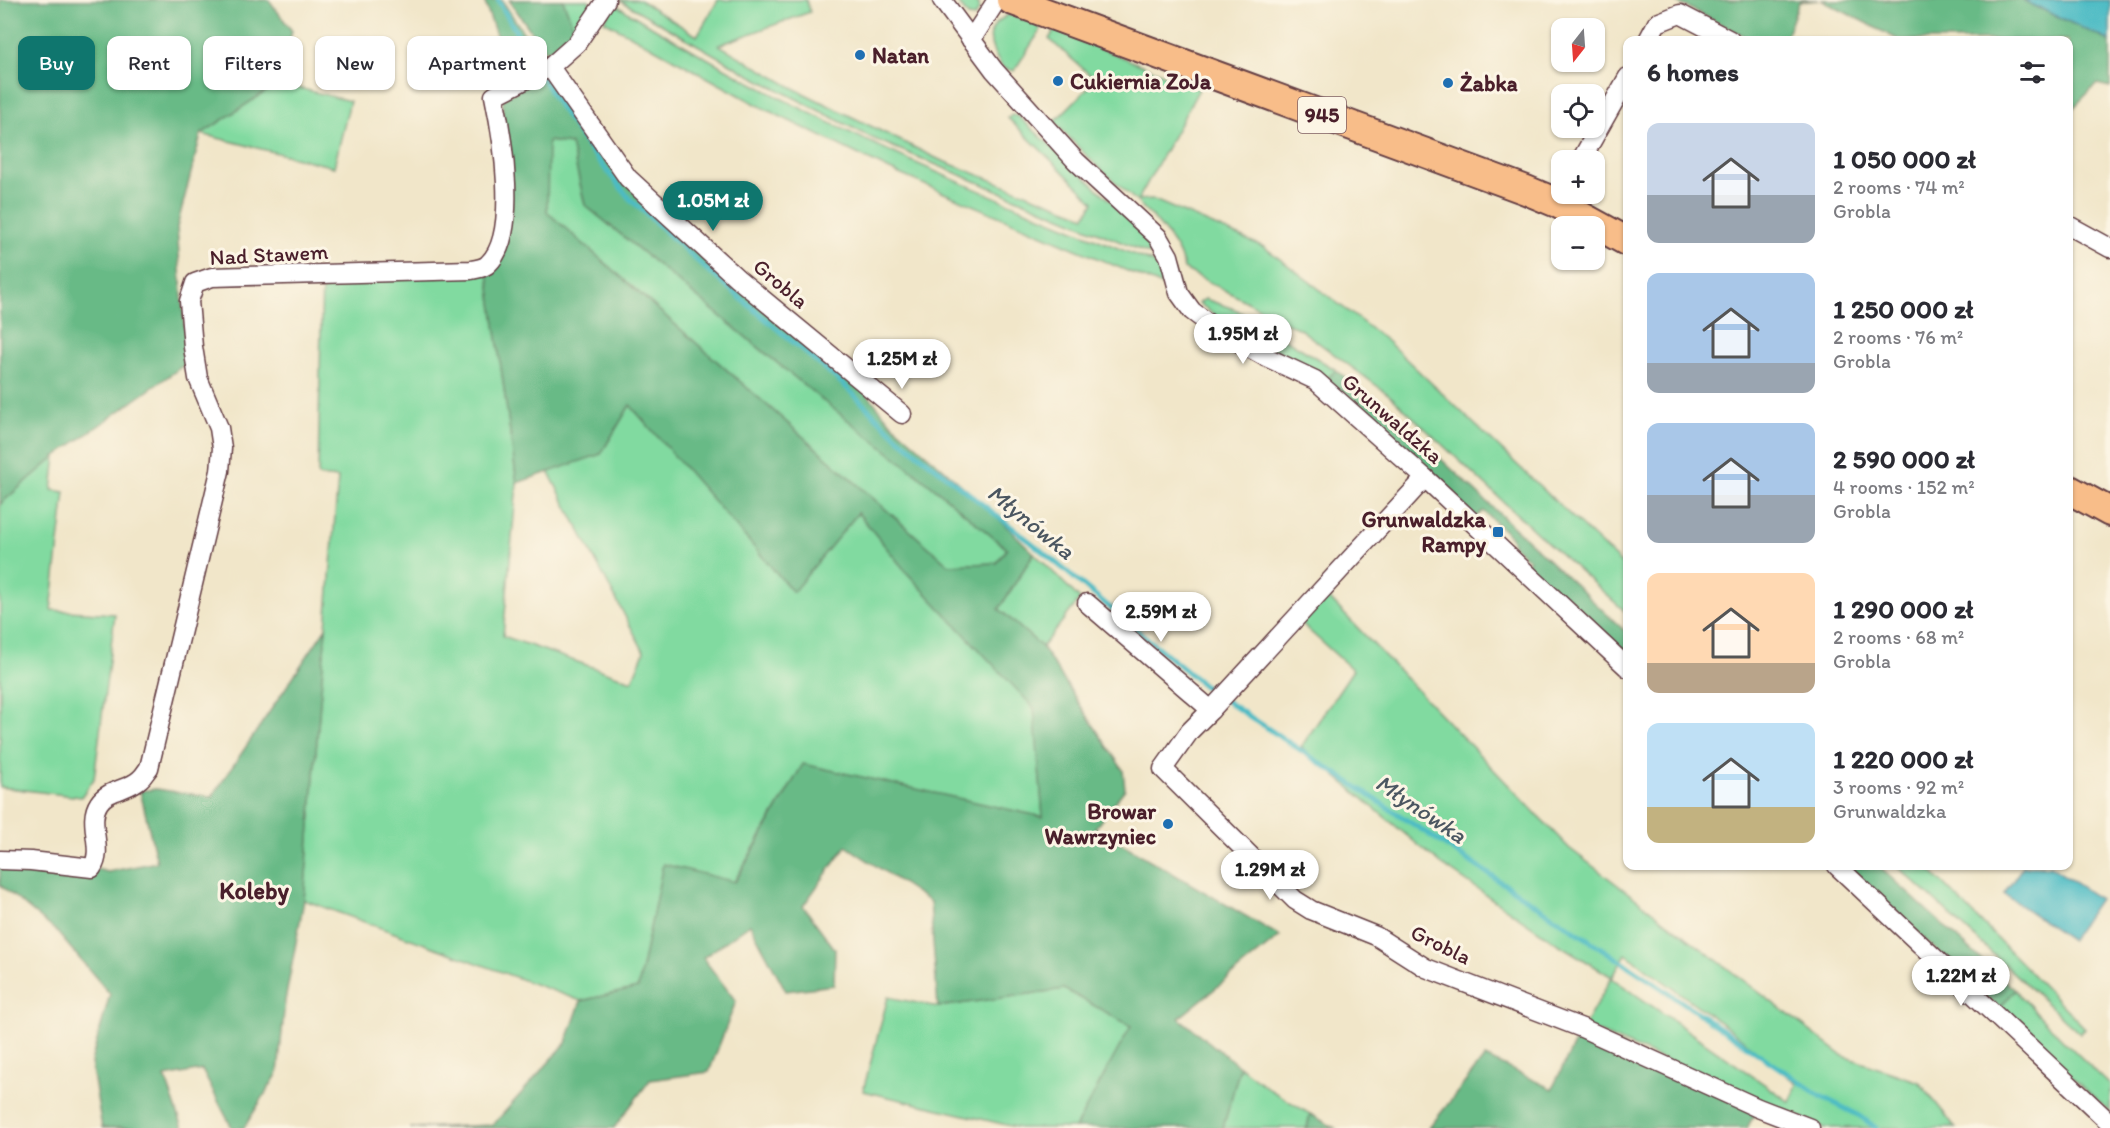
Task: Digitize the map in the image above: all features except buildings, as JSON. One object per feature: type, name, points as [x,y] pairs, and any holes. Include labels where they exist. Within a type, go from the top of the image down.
[{"type":"main road","name":"945","points":[[1011,0],[1507,183],[1551,195]]},
{"type":"main road","name":"945","points":[[1569,204],[1623,239]]},
{"type":"main road","points":[[2073,492],[2110,512]]},
{"type":"street","name":"Nad Stawem","points":[[0,860],[92,868],[97,860],[94,816],[98,804],[105,797],[140,780],[149,768],[219,471],[222,448],[219,428],[198,378],[189,301],[195,284],[212,277],[471,270],[487,266],[497,253],[500,244],[505,219],[507,177],[502,133],[494,96],[550,67],[577,43],[606,0]]},
{"type":"street","name":"Grunwaldzka","points":[[942,0],[994,70],[1076,161],[1158,237],[1169,256],[1179,293],[1192,311],[1217,330],[1315,381],[1425,478],[1623,663]]},
{"type":"street","points":[[970,40],[997,0]]},
{"type":"street","points":[[1650,36],[1657,23],[1680,14],[1722,36]]},
{"type":"street","name":"Grobla","points":[[550,67],[628,178],[737,278],[902,414]]},
{"type":"street","points":[[1587,150],[1623,85]]},
{"type":"street","points":[[2073,228],[2110,248]]},
{"type":"street","name":"Grobla","points":[[1425,478],[1190,731],[1163,769],[1295,900],[1311,910],[1376,936],[1426,968],[1582,1028],[1758,1108],[1810,1128]]},
{"type":"street","points":[[1087,603],[1211,710]]},
{"type":"street","points":[[1841,870],[2110,1123]]},
{"type":"green space","points":[[0,0],[269,0],[292,31],[291,36],[203,36],[203,90],[268,90],[201,134],[177,227],[187,363],[56,456],[0,504]]},
{"type":"green space","points":[[484,0],[502,0],[526,36],[496,36]]},
{"type":"green space","points":[[509,0],[563,0],[576,34],[557,50],[547,50],[547,36],[534,36]]},
{"type":"green space","points":[[563,0],[589,0],[592,7],[576,34]]},
{"type":"green space","points":[[619,0],[640,0],[697,36],[718,0],[806,0],[810,12],[719,45],[797,90],[940,160],[1085,216],[1094,202],[1008,118],[1012,115],[1018,116],[1147,234],[1159,258],[872,138],[748,74]]},
{"type":"green space","points":[[956,0],[973,0],[979,4],[975,17],[968,16]]},
{"type":"green space","points":[[1673,0],[1819,0],[1799,2],[1786,36],[1744,36]]},
{"type":"green space","points":[[1821,0],[2022,0],[2110,41],[2110,87],[2097,84],[2073,108],[2073,36],[1891,36]]},
{"type":"green space","points":[[614,4],[737,75],[856,136],[992,196],[1174,271],[1179,293],[890,170],[763,108],[604,21]]},
{"type":"green space","points":[[1010,14],[1039,25],[1040,31],[1014,71],[1003,68],[994,53],[990,38],[995,25]]},
{"type":"green space","points":[[1055,29],[1199,89],[1138,200],[1152,199],[1264,247],[1387,341],[1623,565],[1623,609],[1539,535],[1388,394],[1301,330],[1184,269],[1180,255],[1161,226],[1090,160],[1054,122],[1096,80],[1049,39]]},
{"type":"green space","points":[[547,74],[623,177],[868,395],[891,423],[982,503],[1034,553],[999,609],[1042,647],[1123,770],[1125,789],[1095,828],[1280,936],[1179,1018],[1240,1067],[1223,1128],[1075,1128],[1131,1026],[1064,989],[938,1007],[930,902],[846,846],[803,906],[835,949],[834,985],[786,991],[750,924],[703,958],[736,1001],[709,1072],[650,1080],[614,1128],[409,1128],[493,1125],[566,1043],[581,1001],[638,988],[663,864],[735,882],[803,764],[1043,817],[1034,708],[908,574],[858,513],[793,592],[630,405],[601,454],[517,483],[487,266],[500,244],[503,99],[518,90],[547,90]],"holes":[[[548,141],[571,144],[585,205],[1007,549],[996,563],[949,565],[547,212]]]},
{"type":"green space","points":[[303,89],[350,101],[334,167],[201,134],[268,90]]},
{"type":"green space","points":[[547,141],[571,144],[585,205],[1007,549],[996,563],[949,565],[547,212]]},
{"type":"green space","points":[[487,266],[517,483],[503,636],[632,681],[644,652],[548,471],[601,454],[630,405],[793,591],[858,513],[908,574],[1035,708],[1043,817],[803,764],[734,882],[663,865],[638,988],[581,1001],[304,900],[338,478],[318,476],[322,274]]},
{"type":"green space","points":[[1205,299],[1237,310],[1336,370],[1326,380],[1219,319],[1199,303]]},
{"type":"green space","points":[[1336,370],[1396,417],[1623,629],[1623,656],[1525,565],[1529,560],[1513,545],[1511,537],[1483,511],[1475,518],[1386,431],[1326,380]]},
{"type":"green space","points":[[56,456],[52,490],[65,492],[51,610],[115,614],[94,779],[81,797],[0,787],[0,504]]},
{"type":"green space","points":[[1034,553],[1080,599],[1042,647],[999,609]]},
{"type":"green space","points":[[1346,562],[1330,599],[1569,848],[1843,1056],[1919,1082],[1956,1128],[1825,1128],[1584,1026],[1612,977],[1555,942],[1441,864],[1301,747],[1353,670],[1295,618]],"holes":[[[1626,954],[1732,1031],[1797,1084],[1790,1102],[1612,978]]]},
{"type":"green space","points":[[326,628],[304,900],[285,1001],[278,1073],[244,1128],[232,1128],[202,1070],[165,1077],[183,1128],[102,1128],[91,1062],[110,994],[56,931],[0,885],[0,860],[92,868],[108,872],[157,862],[140,791],[156,789],[212,797]]},
{"type":"green space","points":[[1850,870],[1882,870],[2015,990],[1999,1009]]},
{"type":"green space","points":[[1901,870],[1930,870],[2085,1028],[2080,1034]]},
{"type":"green space","points":[[1064,989],[1132,1026],[1075,1128],[1019,1128],[863,1091],[888,997],[938,1007]]},
{"type":"green space","points":[[2015,990],[2110,1085],[2110,1112],[1999,1009]]},
{"type":"green space","points":[[1582,1028],[1758,1108],[1747,1128],[1429,1128],[1485,1057],[1552,1089]]},
{"type":"green space","points":[[1240,1067],[1269,1089],[1310,1114],[1307,1128],[1223,1128]]},
{"type":"green space","points":[[1310,1114],[1335,1128],[1307,1128]]},
{"type":"water","points":[[2022,0],[2110,0],[2110,41]]},
{"type":"water","points":[[2020,870],[2056,870],[2099,899],[2071,940],[2004,894]]},
{"type":"waterway","name":"Młynówka","points":[[498,0],[554,98],[587,146],[630,199],[705,268],[844,385],[898,438],[1037,547],[1208,689],[1654,983],[1822,1097],[1860,1116],[1876,1128]]},
{"type":"place","name":"Natan","points":[[860,55]]},
{"type":"place","name":"Cukiernia ZoJa","points":[[1058,81]]},
{"type":"place","name":"Żabka","points":[[1448,83]]},
{"type":"place","name":"Grunwaldzka Rampy","points":[[1498,532]]},
{"type":"place","name":"Browar Wawrzyniec","points":[[1168,824]]},
{"type":"district","name":"Koleby","points":[[254,891]]}]
